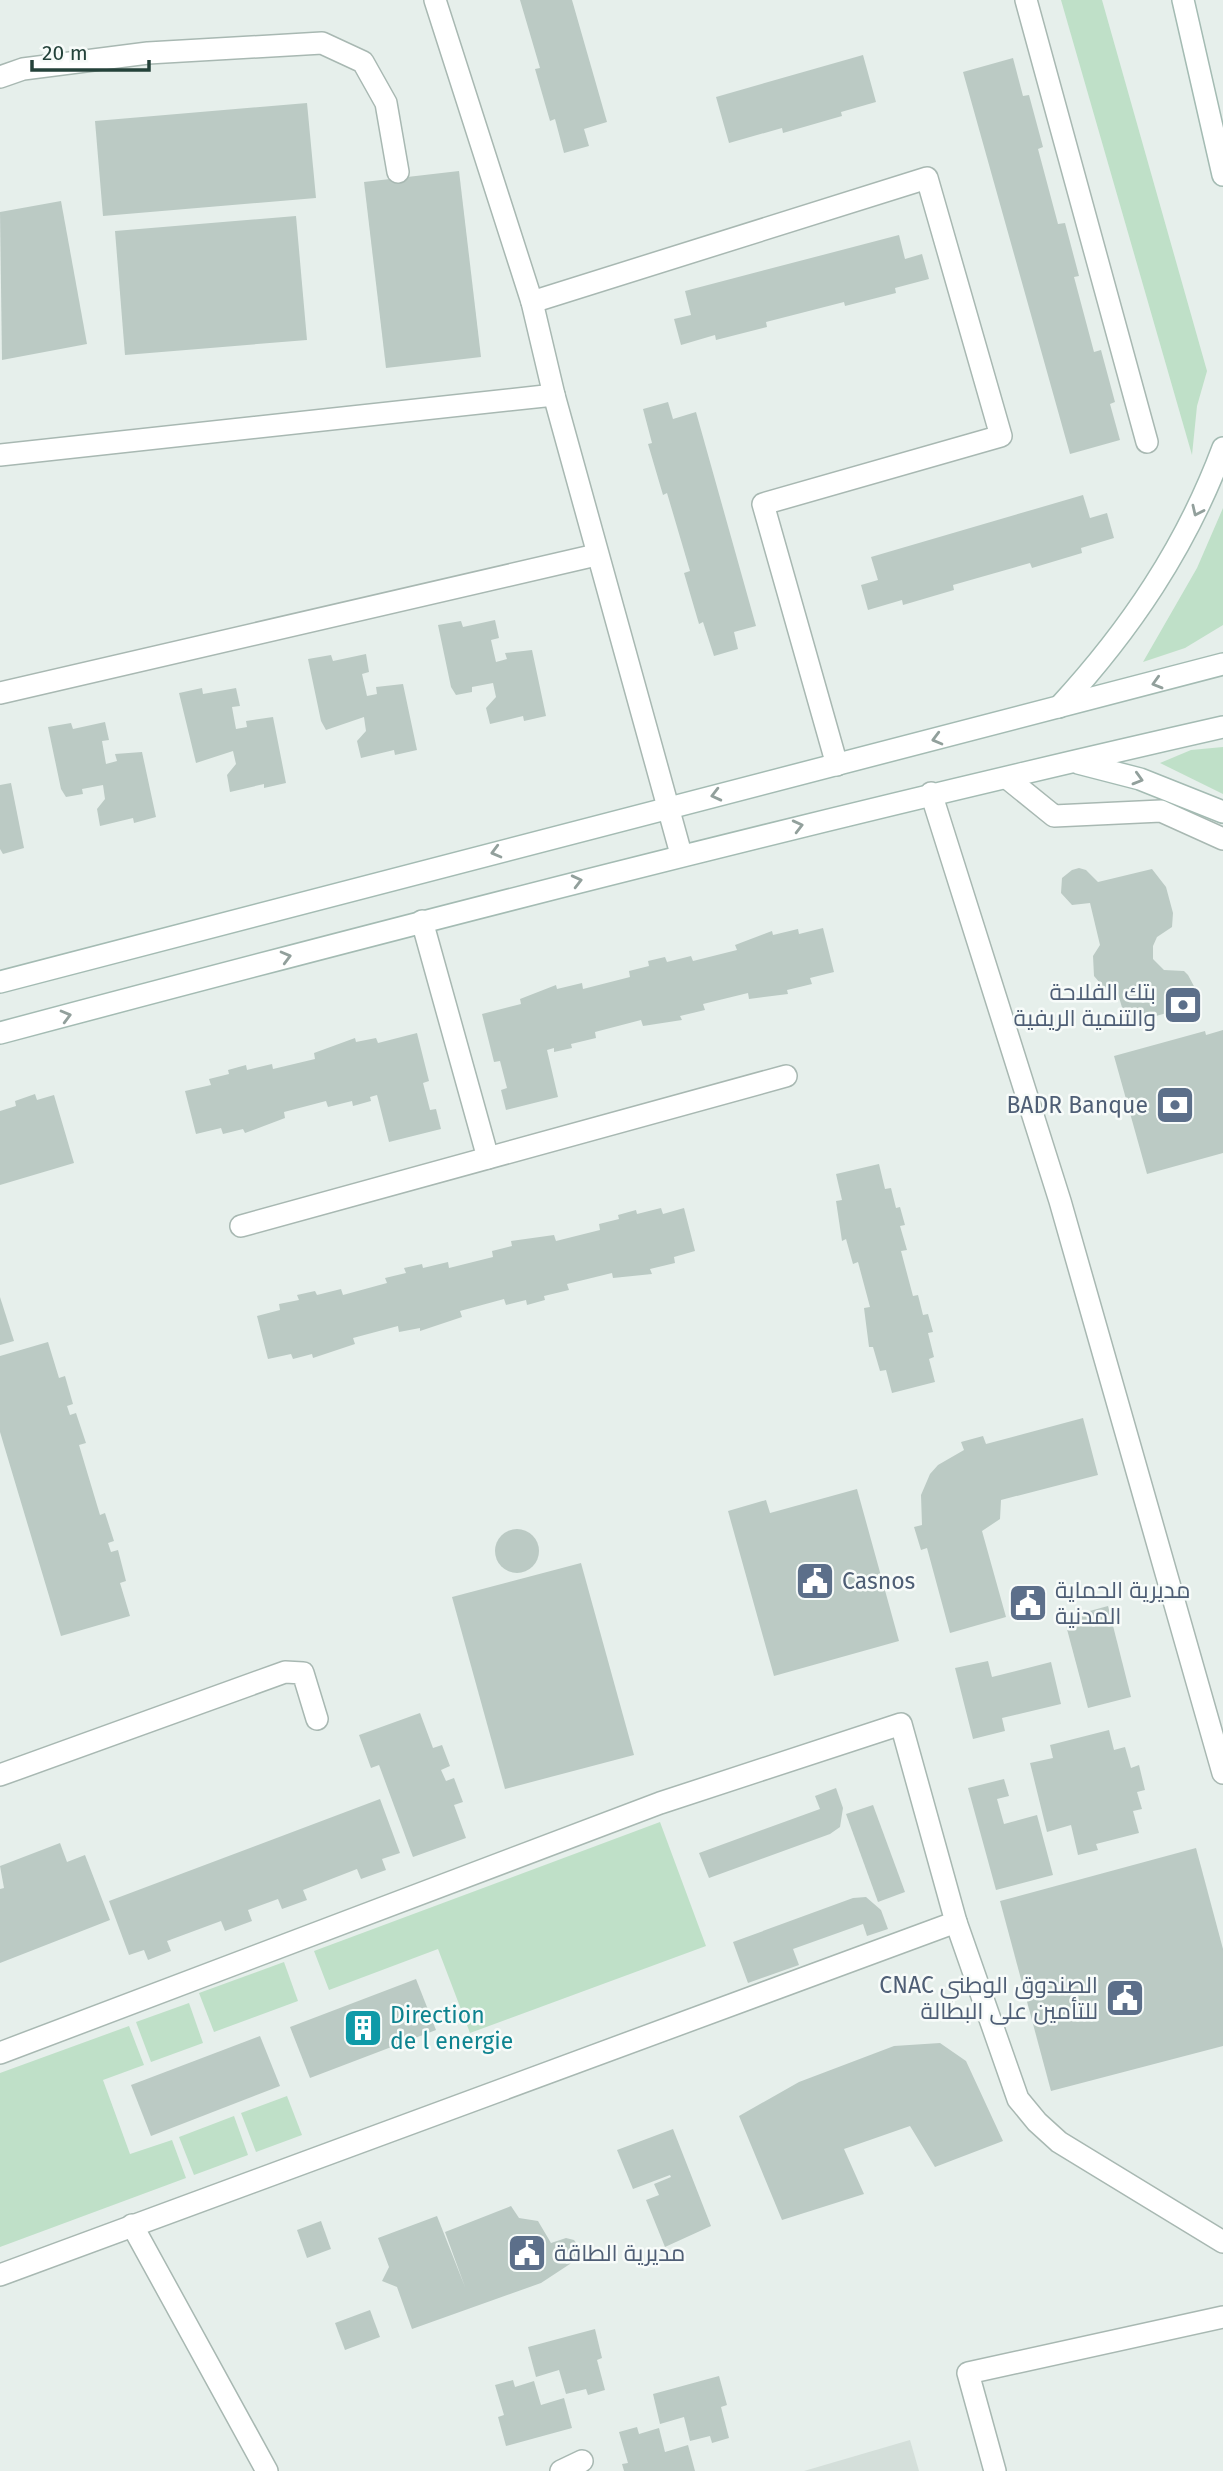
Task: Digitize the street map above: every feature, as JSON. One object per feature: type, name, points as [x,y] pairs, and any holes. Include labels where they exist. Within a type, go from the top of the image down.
[{"type":"street","points":[[435,0],[532,302],[596,555],[681,854]]},
{"type":"street","points":[[1026,0],[1147,442]]},
{"type":"street","points":[[1183,0],[1223,175]]},
{"type":"street","points":[[0,77],[23,69],[148,53],[322,43],[363,62],[386,103],[398,172]]},
{"type":"street","points":[[532,302],[927,178],[1001,436],[763,504],[837,765]]},
{"type":"street","points":[[0,455],[554,395]]},
{"type":"street","points":[[1059,707],[1113,646],[1160,579],[1187,532],[1223,448]]},
{"type":"street","points":[[0,693],[596,555]]},
{"type":"street","points":[[0,982],[1223,664]]},
{"type":"street","points":[[0,1033],[681,854],[1223,726]]},
{"type":"street","points":[[1072,762],[1140,779],[1223,812]]},
{"type":"street","points":[[1007,778],[1054,816],[1161,811],[1223,839]]},
{"type":"street","points":[[931,793],[1060,1201],[1223,1773]]},
{"type":"street","points":[[422,921],[488,1158]]},
{"type":"street","points":[[241,1226],[786,1076]]},
{"type":"street","points":[[0,1775],[285,1672],[303,1673],[317,1719]]},
{"type":"street","points":[[0,2053],[660,1803],[901,1724],[956,1922],[1018,2099],[1037,2122],[1059,2142],[1223,2242]]},
{"type":"street","points":[[0,2274],[956,1922]]},
{"type":"street","points":[[132,2225],[267,2471]]},
{"type":"street","points":[[995,2471],[968,2373],[1223,2317]]},
{"type":"street","points":[[561,2471],[582,2461]]},
{"type":"shaded area","points":[[910,2440],[919,2471],[804,2471]]},
{"type":"green space","points":[[1061,0],[1102,0],[1207,371],[1197,406],[1192,455]]},
{"type":"green space","points":[[1223,508],[1223,625],[1185,648],[1143,662],[1197,568]]},
{"type":"green space","points":[[1223,747],[1223,794],[1160,763],[1191,750]]},
{"type":"green space","points":[[660,1822],[706,1946],[470,2033],[438,1949],[329,1990],[314,1951]]},
{"type":"green space","points":[[284,1962],[298,2001],[214,2032],[199,1993]]},
{"type":"green space","points":[[189,2003],[203,2043],[151,2062],[136,2022]]},
{"type":"green space","points":[[129,2026],[144,2065],[103,2080],[130,2154],[172,2140],[186,2178],[0,2247],[0,2073]]},
{"type":"green space","points":[[287,2096],[302,2135],[256,2152],[241,2113]]},
{"type":"green space","points":[[234,2116],[248,2155],[194,2175],[179,2137]]},
{"type":"building","points":[[520,0],[572,0],[607,122],[584,129],[589,146],[564,153],[555,119],[550,121],[535,69],[540,68]]},
{"type":"building","points":[[863,55],[876,102],[841,112],[842,116],[783,133],[782,128],[729,143],[716,97]]},
{"type":"building","points":[[1013,58],[1023,96],[1029,95],[1043,147],[1038,149],[1058,224],[1065,223],[1079,276],[1074,277],[1094,352],[1101,350],[1115,402],[1110,404],[1120,440],[1070,454],[963,72]]},
{"type":"building","points":[[307,103],[316,198],[103,216],[95,121]]},
{"type":"building","points":[[459,171],[481,357],[386,368],[364,182]]},
{"type":"building","points":[[61,201],[87,344],[2,360],[0,212]]},
{"type":"building","points":[[296,216],[307,340],[125,355],[115,231]]},
{"type":"building","points":[[899,235],[905,259],[922,254],[929,279],[895,288],[896,293],[845,306],[844,302],[766,322],[767,327],[716,340],[715,335],[681,345],[674,319],[691,315],[685,291]]},
{"type":"building","points":[[668,402],[673,419],[696,412],[756,626],[734,632],[738,649],[714,656],[703,622],[699,624],[684,573],[690,571],[667,493],[663,495],[648,444],[652,443],[643,409]]},
{"type":"building","points":[[1083,495],[1090,518],[1107,513],[1114,538],[1081,548],[1082,553],[1032,568],[1030,563],[953,585],[954,590],[903,605],[902,600],[868,610],[861,585],[878,580],[871,557]]},
{"type":"building","points":[[495,620],[499,638],[491,640],[496,662],[507,659],[505,653],[532,650],[546,716],[524,721],[523,716],[490,724],[486,708],[496,697],[493,683],[472,687],[472,692],[456,695],[451,687],[438,625],[461,621],[463,627]]},
{"type":"building","points":[[366,654],[369,672],[362,674],[367,696],[377,694],[376,687],[403,684],[417,750],[395,755],[394,750],[361,758],[357,741],[366,731],[364,717],[326,730],[321,721],[308,659],[331,655],[333,661]]},
{"type":"building","points":[[202,688],[203,694],[236,688],[240,706],[232,707],[236,729],[247,727],[246,721],[273,717],[286,783],[264,788],[264,784],[230,792],[227,775],[236,764],[233,751],[196,763],[179,693]]},
{"type":"building","points":[[105,722],[109,740],[102,741],[106,764],[117,761],[115,754],[142,752],[156,817],[134,823],[133,818],[100,826],[97,809],[105,799],[103,785],[82,789],[83,794],[66,797],[61,789],[48,727],[71,723],[73,729]]},
{"type":"building","points":[[11,783],[24,848],[3,854],[0,849],[0,785]]},
{"type":"building","name":"BADR Banque","points":[[1079,868],[1086,870],[1098,882],[1152,869],[1166,887],[1173,913],[1172,927],[1157,937],[1153,946],[1153,959],[1164,970],[1184,971],[1188,975],[1196,990],[1192,1006],[1127,1024],[1118,994],[1107,991],[1094,976],[1093,956],[1100,945],[1090,903],[1072,905],[1061,893],[1062,878]]},
{"type":"building","points":[[823,928],[834,972],[810,978],[812,984],[787,990],[788,994],[749,999],[748,993],[703,1004],[705,1010],[680,1016],[682,1020],[643,1026],[641,1020],[595,1032],[596,1038],[571,1044],[572,1048],[554,1052],[554,1048],[547,1050],[558,1097],[506,1110],[501,1090],[507,1088],[500,1061],[494,1062],[482,1014],[521,1004],[520,999],[556,985],[557,989],[582,983],[583,989],[630,977],[629,971],[649,966],[648,961],[665,957],[667,962],[691,956],[693,961],[737,950],[735,945],[772,931],[773,935],[798,929],[799,934]]},
{"type":"building","name":"BADR Banque","points":[[1223,1030],[1223,1153],[1147,1174],[1114,1056],[1205,1031],[1206,1035]]},
{"type":"building","points":[[417,1033],[429,1081],[423,1083],[430,1110],[436,1109],[441,1129],[389,1142],[377,1095],[370,1097],[371,1101],[353,1106],[352,1101],[328,1107],[326,1101],[284,1112],[285,1118],[245,1133],[243,1129],[223,1134],[221,1128],[196,1134],[185,1091],[211,1085],[209,1079],[229,1074],[228,1070],[246,1065],[247,1070],[272,1064],[273,1069],[315,1059],[314,1053],[355,1038],[356,1042],[376,1038],[378,1043]]},
{"type":"building","points":[[35,1094],[37,1100],[54,1095],[74,1163],[0,1185],[0,1111],[16,1106],[15,1101]]},
{"type":"building","points":[[879,1164],[885,1189],[891,1188],[896,1208],[900,1207],[905,1225],[900,1226],[907,1250],[901,1251],[913,1296],[918,1295],[923,1315],[928,1314],[933,1332],[928,1333],[934,1357],[929,1359],[935,1382],[892,1393],[886,1370],[880,1371],[873,1347],[869,1347],[864,1308],[870,1307],[858,1262],[853,1264],[846,1239],[842,1241],[836,1201],[842,1200],[836,1174]]},
{"type":"building","points":[[661,1208],[663,1214],[684,1208],[695,1251],[674,1257],[675,1263],[650,1269],[652,1274],[613,1278],[612,1273],[567,1284],[569,1290],[544,1296],[545,1300],[527,1305],[526,1300],[506,1305],[504,1299],[460,1311],[462,1317],[420,1331],[420,1328],[399,1332],[398,1326],[353,1338],[355,1344],[313,1358],[312,1354],[293,1359],[291,1354],[268,1359],[257,1316],[280,1310],[279,1304],[299,1300],[297,1295],[315,1291],[317,1295],[341,1289],[343,1295],[387,1283],[385,1278],[406,1273],[404,1268],[422,1264],[423,1268],[448,1262],[449,1268],[493,1257],[492,1251],[512,1246],[511,1241],[554,1235],[556,1241],[600,1230],[599,1224],[619,1219],[618,1215]]},
{"type":"building","points":[[0,1297],[14,1341],[0,1345]]},
{"type":"building","points":[[48,1342],[59,1378],[65,1376],[73,1404],[67,1406],[70,1415],[76,1413],[86,1443],[79,1445],[100,1515],[105,1513],[114,1541],[108,1543],[111,1552],[118,1550],[126,1581],[120,1583],[130,1616],[61,1636],[0,1432],[0,1356]]},
{"type":"building","points":[[1083,1418],[1098,1475],[1001,1500],[1000,1519],[982,1531],[1006,1617],[950,1633],[927,1548],[921,1550],[914,1527],[922,1525],[921,1495],[930,1474],[938,1465],[964,1450],[961,1442],[983,1436],[986,1444]]},
{"type":"building","name":"Casnos","points":[[857,1489],[899,1641],[774,1676],[728,1511],[766,1500],[770,1513]]},
{"type":"building","points":[[517,1529],[533,1535],[539,1551],[533,1567],[517,1573],[501,1567],[495,1551],[501,1535]]},
{"type":"building","points":[[581,1563],[634,1755],[505,1789],[452,1597]]},
{"type":"building","points":[[1108,1606],[1131,1697],[1088,1708],[1064,1618]]},
{"type":"building","points":[[988,1661],[992,1677],[1051,1662],[1061,1704],[1002,1718],[1005,1731],[973,1739],[955,1668]]},
{"type":"building","points":[[420,1713],[433,1748],[442,1745],[450,1766],[441,1770],[446,1781],[454,1778],[463,1802],[454,1805],[466,1838],[413,1857],[379,1765],[371,1768],[359,1735]]},
{"type":"building","points":[[1109,1730],[1114,1750],[1125,1747],[1131,1768],[1139,1765],[1145,1790],[1137,1792],[1142,1809],[1133,1811],[1139,1833],[1096,1844],[1098,1850],[1078,1855],[1071,1825],[1047,1832],[1030,1763],[1053,1758],[1050,1745]]},
{"type":"building","points":[[1004,1779],[1009,1796],[997,1799],[1004,1824],[1037,1815],[1053,1875],[996,1890],[968,1788]]},
{"type":"building","points":[[836,1788],[843,1808],[840,1827],[830,1834],[709,1878],[699,1853],[820,1809],[815,1796]]},
{"type":"building","points":[[380,1799],[400,1853],[382,1859],[386,1870],[361,1879],[357,1869],[303,1890],[307,1900],[282,1909],[278,1899],[248,1910],[252,1921],[225,1931],[221,1921],[167,1941],[171,1951],[148,1960],[144,1950],[129,1955],[109,1901]]},
{"type":"building","points":[[873,1805],[905,1892],[878,1902],[846,1814]]},
{"type":"building","points":[[60,1843],[67,1862],[85,1855],[110,1920],[0,1963],[0,1889],[4,1888],[0,1866]]},
{"type":"building","name":"CNAC الصندوق الوطني للتأمين على البطالة","points":[[1196,1848],[1223,1949],[1223,2046],[1051,2091],[1000,1901]]},
{"type":"building","points":[[866,1897],[881,1910],[888,1929],[867,1936],[863,1924],[793,1949],[799,1965],[748,1983],[733,1942],[853,1898]]},
{"type":"building","name":"Direction de l energie","points":[[416,1979],[436,2030],[310,2078],[290,2027]]},
{"type":"building","points":[[260,2036],[280,2086],[151,2136],[131,2085]]},
{"type":"building","points":[[940,2043],[966,2061],[1003,2141],[935,2167],[910,2126],[844,2149],[864,2194],[782,2220],[739,2116],[799,2082],[894,2046]]},
{"type":"building","points":[[673,2129],[711,2226],[665,2247],[646,2200],[659,2195],[654,2184],[671,2177],[670,2175],[633,2189],[617,2150]]},
{"type":"building","points":[[511,2206],[519,2218],[538,2221],[551,2243],[566,2238],[574,2240],[581,2250],[576,2260],[541,2283],[412,2329],[397,2287],[382,2281],[389,2267],[378,2238],[437,2216],[465,2287],[445,2232]]},
{"type":"building","points":[[321,2221],[331,2249],[307,2258],[297,2230]]},
{"type":"building","points":[[370,2310],[380,2337],[345,2350],[335,2323]]},
{"type":"building","points":[[595,2329],[602,2358],[597,2360],[605,2390],[588,2395],[586,2389],[566,2394],[559,2370],[536,2377],[528,2347]]},
{"type":"building","points":[[719,2376],[727,2405],[721,2407],[729,2438],[712,2443],[710,2436],[690,2441],[684,2417],[660,2424],[653,2394]]},
{"type":"building","points":[[513,2380],[515,2387],[534,2381],[541,2405],[564,2398],[572,2428],[506,2446],[498,2417],[504,2415],[495,2385]]},
{"type":"building","points":[[637,2427],[639,2434],[659,2428],[665,2452],[688,2445],[695,2471],[624,2471],[622,2464],[628,2463],[619,2432]]},
{"type":"place","name":"بتك الفلاحة والتنمية الريفية","points":[[1183,1005]]},
{"type":"place","name":"BADR Banque","points":[[1175,1105]]},
{"type":"place","name":"Casnos","points":[[815,1581]]},
{"type":"place","name":"مديرية الحماية المدنية","points":[[1028,1603]]},
{"type":"place","name":"CNAC الصندوق الوطني للتأمين على البطالة","points":[[1125,1998]]},
{"type":"place","name":"Direction de l energie","points":[[363,2028]]},
{"type":"place","name":"مديرية الطاقة","points":[[527,2253]]}]
